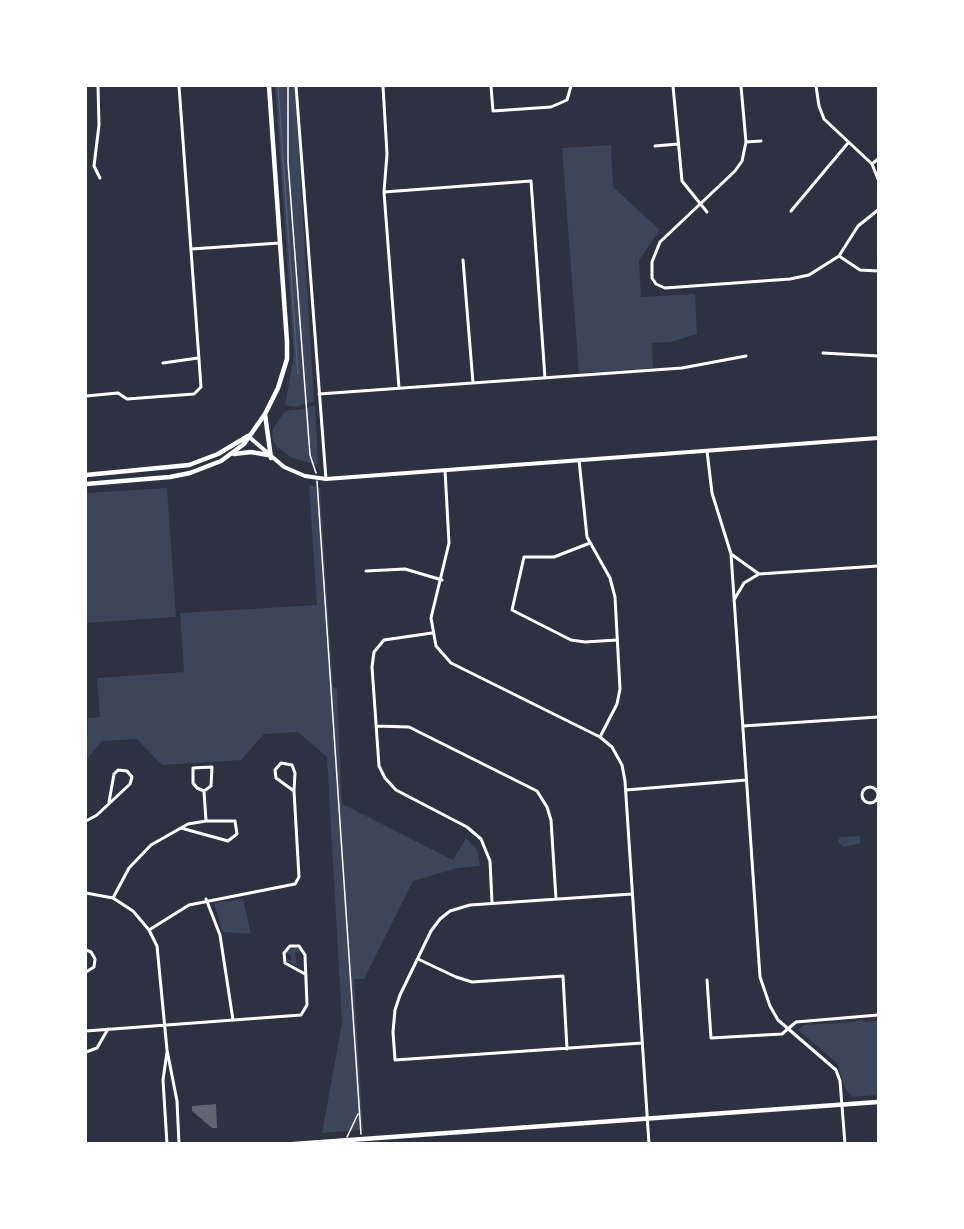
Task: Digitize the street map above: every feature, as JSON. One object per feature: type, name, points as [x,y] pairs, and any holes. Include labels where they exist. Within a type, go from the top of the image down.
[{"type":"main road","points":[[231,455],[244,444],[265,414],[278,388],[287,359],[269,86]]},
{"type":"main road","points":[[86,484],[190,473],[231,455],[251,452],[270,456],[265,414]]},
{"type":"main road","points":[[86,475],[189,465],[218,454],[248,436]]},
{"type":"main road","points":[[294,1143],[354,1142],[879,1102]]},
{"type":"street","points":[[98,86],[99,125],[94,166],[100,178]]},
{"type":"street","points":[[86,396],[118,393],[128,399],[194,394],[201,387],[179,86]]},
{"type":"street","points":[[296,86],[326,479]]},
{"type":"street","points":[[382,86],[387,154],[384,192],[399,388]]},
{"type":"street","points":[[491,86],[493,111],[551,107],[567,100],[571,86]]},
{"type":"street","points":[[674,86],[682,181],[708,212]]},
{"type":"street","points":[[741,86],[746,141],[740,165],[665,236],[656,249],[652,274],[658,286],[790,279],[809,275],[839,256],[858,226],[879,210]]},
{"type":"street","points":[[816,86],[824,119],[872,164],[879,179]]},
{"type":"street","points":[[746,141],[761,141]]},
{"type":"street","points":[[791,211],[848,143]]},
{"type":"street","points":[[655,146],[678,144]]},
{"type":"street","points":[[872,164],[879,159]]},
{"type":"street","points":[[384,192],[531,181],[545,378]]},
{"type":"street","points":[[191,249],[280,243]]},
{"type":"street","points":[[839,256],[860,270],[879,271]]},
{"type":"street","points":[[463,260],[473,383]]},
{"type":"street","points":[[823,353],[879,356]]},
{"type":"street","points":[[319,394],[682,368],[746,356]]},
{"type":"street","points":[[163,363],[198,358]]},
{"type":"street","points":[[248,436],[270,456],[293,472],[326,479],[879,438]]},
{"type":"street","points":[[707,451],[712,493],[731,554],[760,977],[770,1006],[788,1029],[836,1070],[845,1143]]},
{"type":"street","points":[[579,459],[584,522],[590,543],[614,588],[619,696],[600,737]]},
{"type":"street","points":[[445,470],[450,534],[442,580],[431,618],[436,646],[451,663],[600,737],[612,747],[620,760],[626,790],[649,1143]]},
{"type":"street","points":[[590,543],[554,557],[525,557],[512,610],[571,640],[585,642],[617,640]]},
{"type":"street","points":[[731,554],[759,574]]},
{"type":"street","points":[[733,602],[744,583],[759,574],[879,566]]},
{"type":"street","points":[[366,571],[405,569],[442,580]]},
{"type":"street","points":[[432,633],[387,639],[376,647],[372,667],[380,765],[390,784],[405,796],[467,827],[481,839],[490,861],[492,903]]},
{"type":"street","points":[[743,726],[879,717]]},
{"type":"street","points":[[376,726],[409,728],[537,791],[547,807],[551,820],[556,899]]},
{"type":"street","points":[[149,930],[173,912],[206,899],[287,888],[298,881],[294,767],[286,762],[281,763],[275,770],[276,778],[294,791]]},
{"type":"street","points":[[204,791],[194,783],[192,768],[212,767],[213,781],[204,791],[206,821]]},
{"type":"street","points":[[86,821],[97,815],[130,784],[132,777],[127,771],[118,770],[112,776],[110,802]]},
{"type":"street","points":[[626,790],[746,780]]},
{"type":"street","points":[[866,788],[872,788],[878,795],[874,802],[869,803],[863,800],[862,795],[866,788]]},
{"type":"street","points":[[113,898],[122,879],[138,858],[151,845],[180,828],[206,821],[232,820],[237,825],[237,834],[228,841],[180,828]]},
{"type":"street","points":[[86,893],[113,898],[137,914],[149,930],[159,955],[167,1050],[173,1071],[179,1143]]},
{"type":"street","points":[[632,894],[463,906],[445,914],[431,931],[394,1010],[395,1060],[642,1043]]},
{"type":"street","points":[[206,899],[220,934],[233,1020]]},
{"type":"street","points":[[86,1031],[302,1015],[307,1005],[303,950],[296,945],[290,946],[284,953],[285,963],[304,974]]},
{"type":"street","points":[[86,950],[92,952],[95,959],[94,967],[86,972]]},
{"type":"street","points":[[418,959],[472,982],[563,976],[567,1049]]},
{"type":"street","points":[[706,981],[711,1038],[782,1034],[796,1022],[879,1015]]},
{"type":"street","points":[[86,1052],[97,1048],[108,1029]]},
{"type":"street","points":[[166,1143],[163,1080],[167,1050]]},
{"type":"path","points":[[288,86],[288,162],[310,455],[316,469]]},
{"type":"path","points":[[317,483],[361,1134]]},
{"type":"path","points":[[347,1135],[358,1114]]},
{"type":"shaded area","points":[[275,86],[295,86],[314,401],[295,407],[285,405],[294,355]]},
{"type":"shaded area","points":[[611,145],[613,187],[660,230],[639,260],[641,297],[695,294],[697,334],[671,342],[652,343],[653,368],[579,373],[562,148]]},
{"type":"shaded area","points":[[315,405],[318,465],[292,458],[277,447],[272,438],[273,429],[285,411],[305,409]]},
{"type":"shaded area","points":[[309,485],[320,488],[333,686],[337,689],[342,804],[453,860],[466,838],[477,850],[480,866],[457,868],[413,881],[364,979],[354,979],[363,1130],[322,1133],[342,1023],[327,757],[298,732],[264,734],[241,760],[162,765],[137,739],[102,741],[86,760],[88,718],[100,717],[97,678],[184,672],[180,613],[317,605]]},
{"type":"shaded area","points":[[167,488],[176,617],[86,623],[86,493]]},
{"type":"shaded area","points":[[860,836],[860,843],[844,847],[838,842],[840,837]]},
{"type":"shaded area","points":[[243,899],[251,934],[223,932],[214,903]]},
{"type":"shaded area","points":[[293,947],[300,950],[300,954],[295,952],[296,963],[300,967],[286,959],[291,961],[291,956],[286,953]]},
{"type":"shaded area","points":[[861,1019],[866,1022],[878,1021],[878,1095],[852,1097],[846,1090],[837,1063],[798,1030],[804,1025],[854,1022]]},
{"type":"building","points":[[216,1104],[217,1128],[212,1128],[192,1111],[192,1106]]},
{"type":"waterway","points":[[278,86],[298,374]]}]
